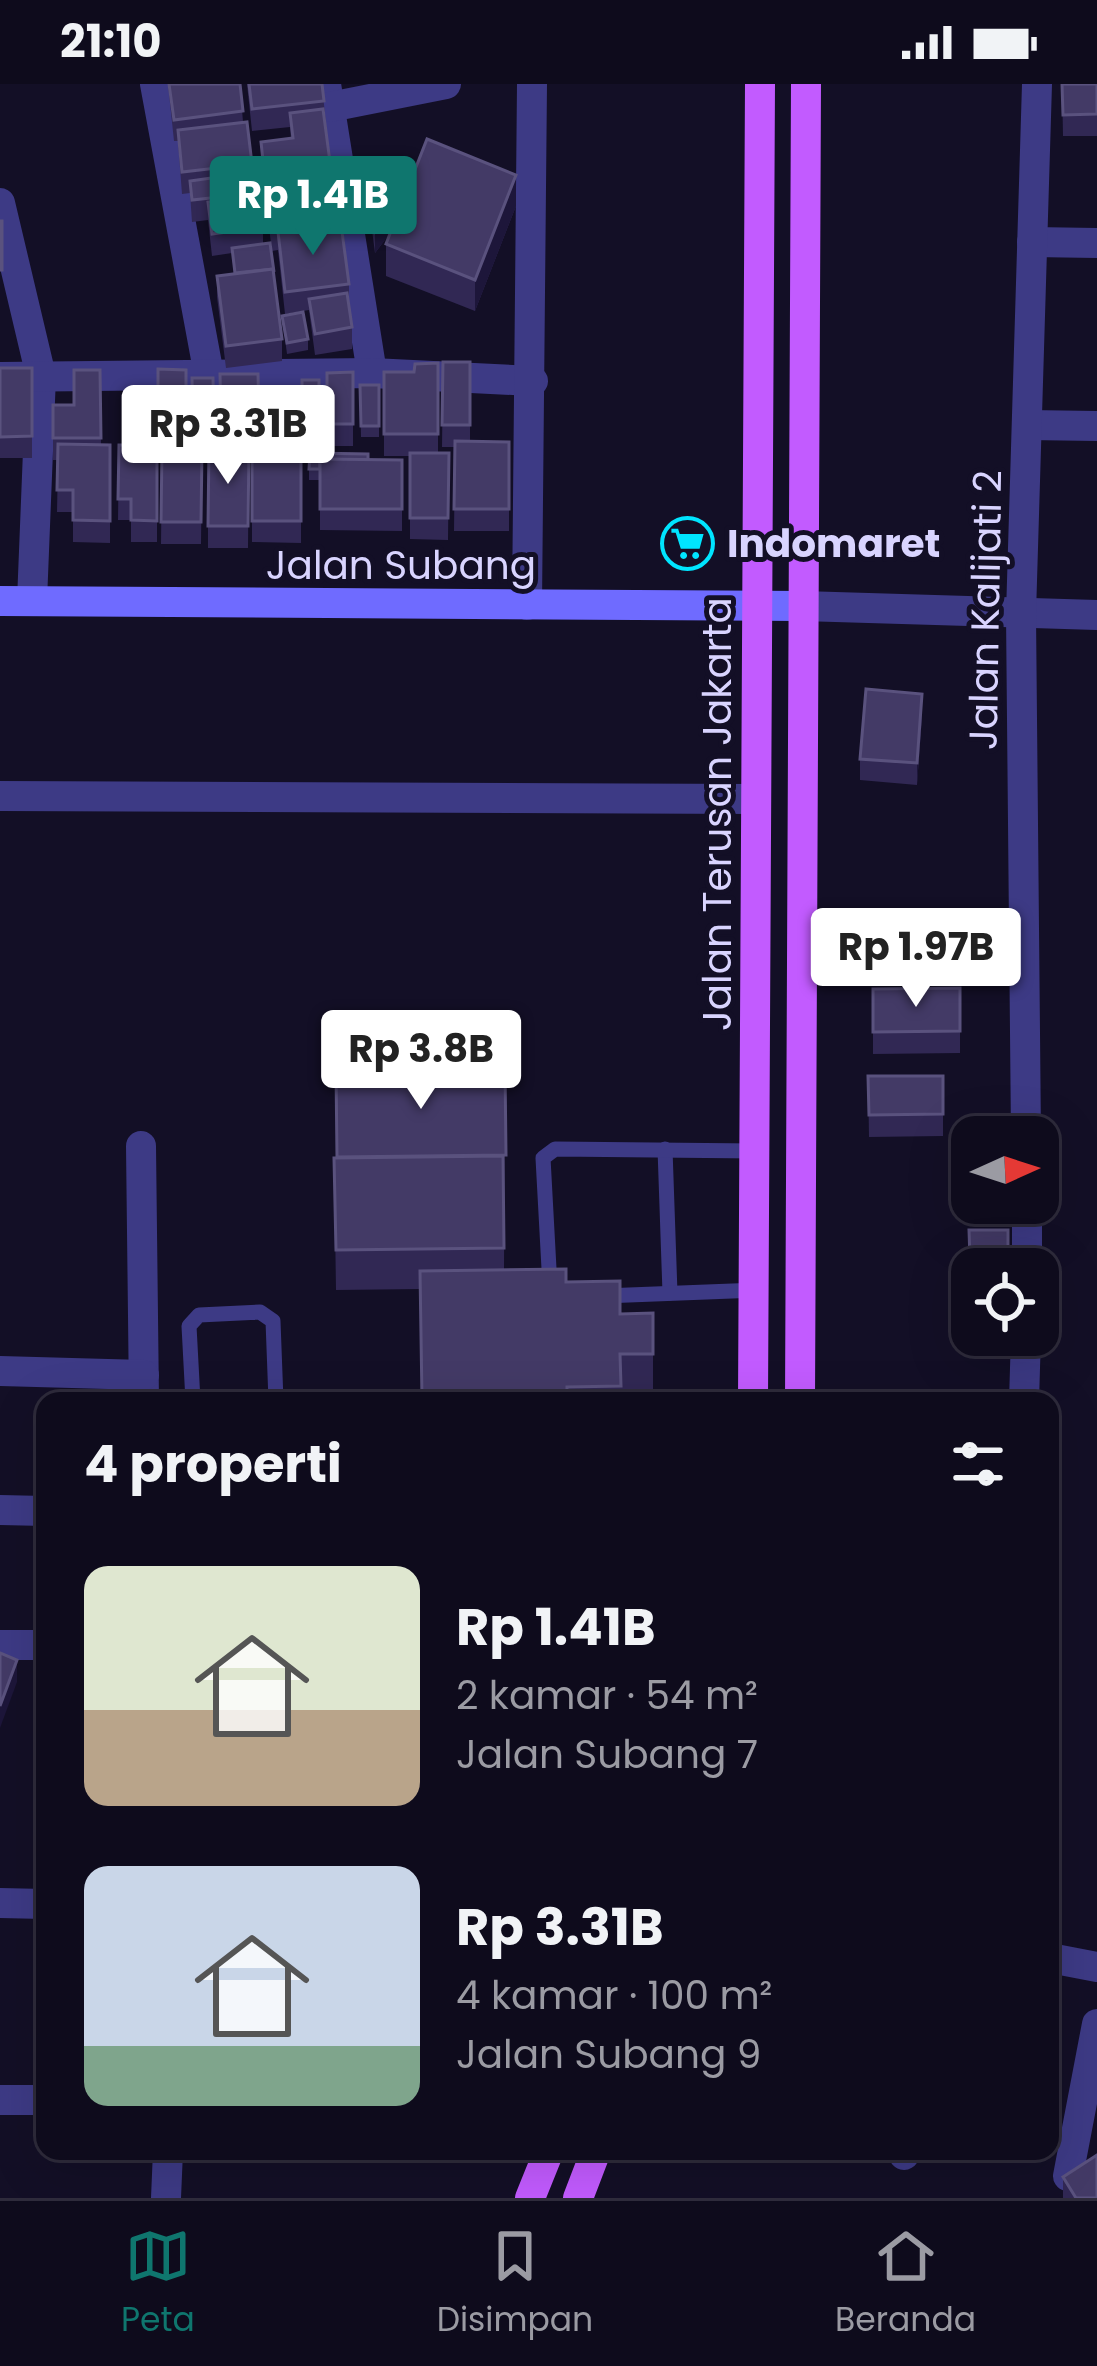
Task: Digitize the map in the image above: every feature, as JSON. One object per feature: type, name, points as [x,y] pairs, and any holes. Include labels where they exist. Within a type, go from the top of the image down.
[{"type":"main road","name":"Jalan Terusan Jakarta","points":[[753,1392],[758,1290],[754,799],[760,84]]},
{"type":"main road","points":[[800,1392],[806,84]]},
{"type":"main road","points":[[530,2198],[545,2160]]},
{"type":"main road","points":[[578,2198],[593,2160]]},
{"type":"street","points":[[372,373],[328,95],[446,84]]},
{"type":"street","points":[[527,605],[533,381],[532,84]]},
{"type":"street","name":"Jalan Kalijati 2","points":[[1026,1116],[1021,614],[1037,84]]},
{"type":"street","points":[[163,85],[208,375]]},
{"type":"street","points":[[1,214],[41,376],[32,601]]},
{"type":"street","points":[[1032,242],[1097,243]]},
{"type":"street","points":[[0,376],[372,373],[533,381]]},
{"type":"street","points":[[1027,425],[1097,426]]},
{"type":"street","name":"Jalan Subang","points":[[0,601],[802,606]]},
{"type":"street","points":[[802,606],[1097,615]]},
{"type":"street","points":[[0,796],[754,799]]},
{"type":"street","points":[[0,1371],[144,1388],[141,1146]]},
{"type":"street","points":[[1024,1392],[1025,1356]]},
{"type":"street","points":[[0,1510],[36,1511]]},
{"type":"street","points":[[0,1645],[36,1645]]},
{"type":"street","points":[[0,1903],[36,1904]]},
{"type":"street","points":[[1059,1960],[1097,1967]]},
{"type":"street","points":[[1068,2176],[1097,2024]]},
{"type":"street","points":[[0,2100],[36,2100]]},
{"type":"street","points":[[166,2198],[168,2160]]},
{"type":"lane","points":[[559,1299],[550,1290],[543,1158],[555,1149],[756,1151]]},
{"type":"lane","points":[[665,1149],[670,1293]]},
{"type":"lane","points":[[581,1298],[758,1290]]},
{"type":"lane","points":[[193,1392],[189,1326],[199,1315],[260,1312],[272,1321],[276,1392]]},
{"type":"building","points":[[169,84],[240,84],[243,111],[174,120]]},
{"type":"building","points":[[249,84],[322,84],[324,101],[252,109]]},
{"type":"building","points":[[1062,84],[1097,84],[1097,114],[1063,115]]},
{"type":"building","points":[[323,109],[330,162],[264,170],[261,142],[293,138],[290,113]]},
{"type":"building","points":[[247,122],[252,164],[182,172],[178,130]]},
{"type":"building","points":[[427,139],[516,175],[475,280],[386,244]]},
{"type":"building","points":[[408,159],[408,189],[375,231],[366,162]]},
{"type":"building","points":[[336,165],[342,218],[305,223],[298,170]]},
{"type":"building","points":[[292,170],[299,226],[272,230],[265,174]]},
{"type":"building","points":[[254,172],[257,193],[192,200],[190,181]]},
{"type":"building","points":[[260,196],[263,227],[212,234],[208,202]]},
{"type":"building","points":[[2,221],[2,270],[0,270]]},
{"type":"building","points":[[341,224],[349,284],[285,292],[278,232]]},
{"type":"building","points":[[270,243],[274,272],[235,273],[232,248]]},
{"type":"building","points":[[273,269],[282,339],[226,346],[217,276]]},
{"type":"building","points":[[347,293],[352,327],[315,334],[309,299]]},
{"type":"building","points":[[303,312],[308,339],[287,343],[282,316]]},
{"type":"building","points":[[443,362],[470,362],[470,425],[442,425]]},
{"type":"building","points":[[438,363],[438,434],[384,434],[384,372],[414,372],[415,364]]},
{"type":"building","points":[[0,368],[32,368],[32,436],[0,437]]},
{"type":"building","points":[[158,369],[186,370],[186,435],[129,435],[129,389],[158,388]]},
{"type":"building","points":[[74,370],[100,370],[101,438],[53,438],[53,405],[74,405]]},
{"type":"building","points":[[353,372],[353,424],[327,424],[327,373]]},
{"type":"building","points":[[220,374],[258,374],[259,419],[221,419]]},
{"type":"building","points":[[192,378],[213,378],[214,441],[193,441]]},
{"type":"building","points":[[302,380],[319,380],[319,447],[302,447]]},
{"type":"building","points":[[360,385],[379,385],[379,426],[361,426]]},
{"type":"building","points":[[292,388],[293,426],[265,426],[265,389]]},
{"type":"building","points":[[262,429],[296,429],[296,442],[262,442]]},
{"type":"building","points":[[455,441],[509,442],[509,509],[454,509]]},
{"type":"building","points":[[252,442],[301,442],[301,521],[252,521]]},
{"type":"building","points":[[58,444],[110,445],[110,521],[73,520],[73,490],[57,490]]},
{"type":"building","points":[[119,445],[157,445],[157,521],[131,520],[131,499],[118,499]]},
{"type":"building","points":[[209,447],[249,447],[248,526],[208,526]]},
{"type":"building","points":[[162,449],[202,449],[201,522],[161,522]]},
{"type":"building","points":[[310,453],[368,454],[368,460],[320,459],[320,469],[309,469]]},
{"type":"building","points":[[410,453],[449,453],[448,518],[410,518]]},
{"type":"building","points":[[320,459],[402,460],[402,509],[320,509]]},
{"type":"building","points":[[866,689],[922,694],[917,763],[860,759]]},
{"type":"building","points":[[960,988],[960,1031],[873,1032],[873,989]]},
{"type":"building","points":[[505,1068],[506,1155],[337,1157],[336,1070]]},
{"type":"building","points":[[868,1076],[943,1076],[943,1114],[869,1115]]},
{"type":"building","points":[[503,1156],[504,1248],[336,1250],[334,1158]]},
{"type":"building","points":[[969,1230],[1008,1230],[1008,1248],[970,1248]]},
{"type":"building","points":[[566,1269],[566,1282],[620,1281],[620,1314],[653,1313],[653,1354],[620,1354],[621,1386],[567,1387],[567,1392],[422,1392],[420,1271]]},
{"type":"building","points":[[0,1653],[17,1660],[0,1706]]},
{"type":"building","points":[[1097,2155],[1097,2198],[1076,2198],[1063,2177]]},
{"type":"place","name":"Indomaret","points":[[688,543]]}]
